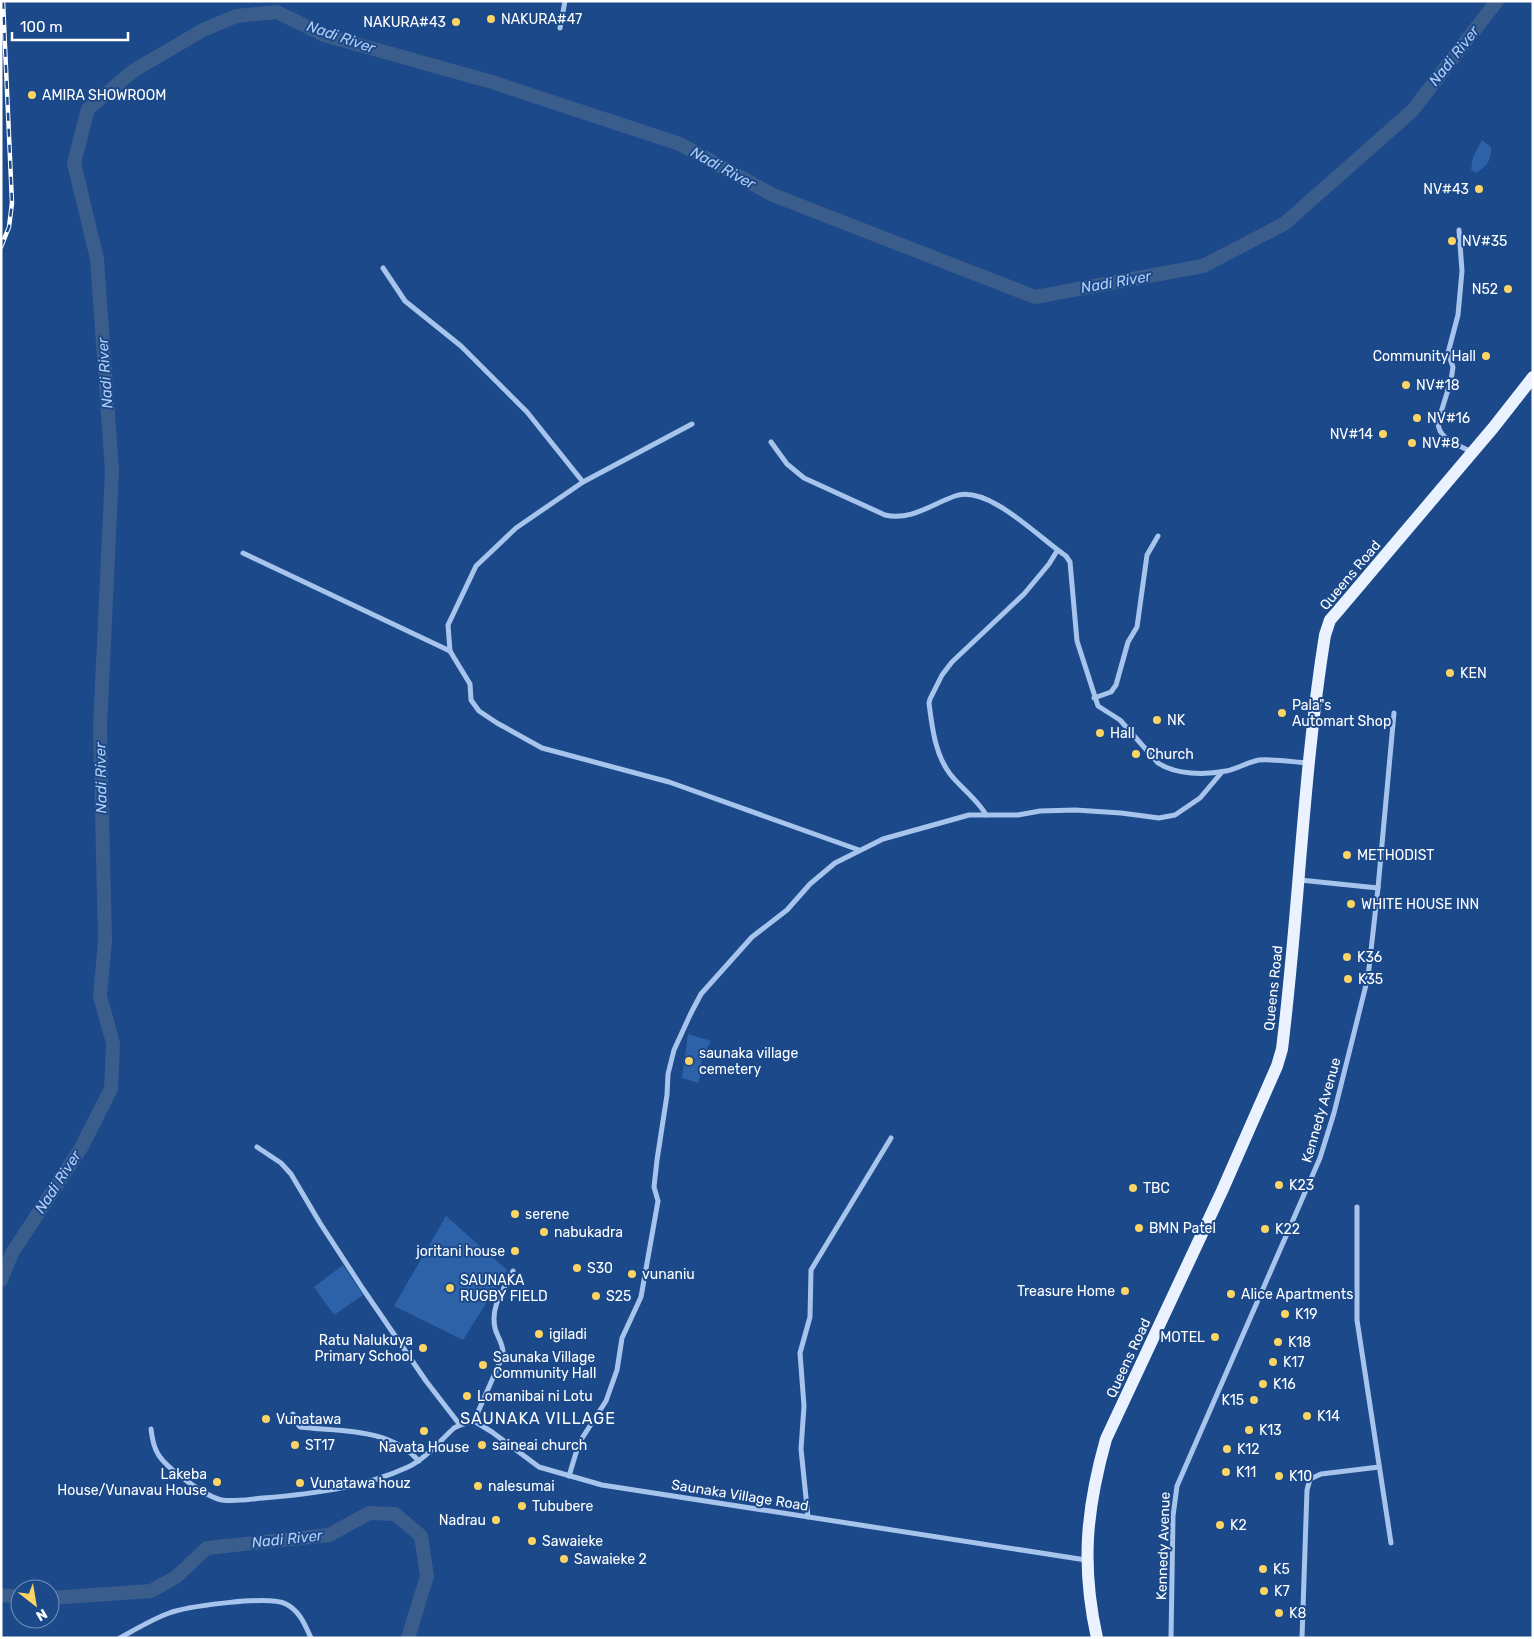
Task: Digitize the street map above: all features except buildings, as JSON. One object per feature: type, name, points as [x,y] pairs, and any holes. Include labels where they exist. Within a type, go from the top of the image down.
[{"type":"main road","name":"Queens Road","points":[[1097,1638],[1090,1606],[1086,1560],[1090,1512],[1096,1476],[1106,1439],[1222,1191],[1282,1049],[1310,763],[1323,648],[1330,620],[1494,428],[1533,376]]},
{"type":"street","points":[[560,28],[565,1]]},
{"type":"street","points":[[1459,230],[1462,271],[1458,315],[1448,353],[1453,367],[1452,380],[1438,427],[1443,437],[1473,452]]},
{"type":"street","points":[[383,268],[405,302],[461,346],[527,412],[583,482]]},
{"type":"street","points":[[692,424],[583,482],[516,528],[476,566],[448,625],[450,651],[470,684],[471,700],[478,710],[542,748],[669,782],[859,850]]},
{"type":"street","points":[[771,442],[787,464],[804,478],[885,515],[903,516],[956,495],[978,495],[995,503],[1057,550],[1070,562],[1077,641],[1094,698],[1098,706],[1120,720],[1158,763],[1166,768],[1185,772],[1222,772],[1258,760],[1310,763]]},
{"type":"street","points":[[1094,698],[1111,692],[1116,685],[1128,642],[1138,627],[1147,555],[1158,536]]},
{"type":"street","points":[[986,815],[948,772],[933,732],[930,699],[942,675],[952,662],[1024,594],[1049,564],[1057,550]]},
{"type":"street","points":[[244,553],[450,651]]},
{"type":"street","name":"Kennedy Avenue","points":[[1171,1638],[1173,1516],[1177,1486],[1320,1158],[1334,1113],[1368,977],[1394,713]]},
{"type":"street","points":[[569,1476],[579,1443],[606,1401],[617,1370],[622,1338],[641,1297],[658,1201],[654,1187],[667,1095],[668,1074],[674,1050],[701,994],[752,937],[786,910],[810,884],[835,863],[883,839],[969,815],[1018,815],[1040,811],[1075,810],[1121,812],[1159,818],[1174,815],[1200,798],[1222,772]]},
{"type":"street","points":[[1300,880],[1378,888]]},
{"type":"street","points":[[808,1517],[801,1449],[804,1406],[800,1353],[810,1317],[811,1270],[891,1138]]},
{"type":"street","points":[[257,1147],[281,1163],[290,1174],[358,1281],[426,1381],[460,1425]]},
{"type":"street","points":[[1356,1207],[1357,1320],[1391,1543]]},
{"type":"street","points":[[151,1429],[155,1449],[164,1462],[211,1497],[224,1500],[301,1494],[339,1488],[407,1468],[419,1461],[460,1425],[474,1421],[503,1355],[502,1345],[495,1328],[494,1310],[513,1271]]},
{"type":"street","points":[[293,1414],[295,1421],[300,1427],[351,1430],[386,1438],[408,1450],[419,1461]]},
{"type":"street","name":"Saunaka Village Road","points":[[474,1421],[539,1467],[602,1485],[1086,1560]]},
{"type":"street","points":[[1302,1638],[1306,1490],[1310,1478],[1321,1474],[1379,1467]]},
{"type":"street","points":[[120,1638],[173,1612],[230,1602],[271,1600],[285,1603],[296,1611],[311,1638]]},
{"type":"shaded area","points":[[1482,140],[1491,147],[1491,156],[1486,165],[1476,173],[1471,170],[1473,157]]},
{"type":"shaded area","name":"saunaka village cemetery","points":[[688,1034],[711,1041],[702,1058],[699,1083],[682,1078]]},
{"type":"shaded area","name":"SAUNAKA RUGBY FIELD","points":[[446,1216],[507,1270],[463,1340],[394,1306]]},
{"type":"shaded area","points":[[343,1265],[363,1295],[334,1315],[314,1287]]},
{"type":"waterway","name":"Nadi River","points":[[1,1280],[12,1253],[81,1148],[111,1089],[113,1043],[100,996],[105,941],[100,727],[112,471],[97,259],[74,163],[88,109],[133,71],[203,30],[236,16],[277,12],[324,35],[492,82],[680,144],[773,195],[1035,297],[1203,266],[1284,224],[1412,111],[1497,1]]},
{"type":"waterway","name":"Nadi River","points":[[60,1597],[151,1591],[176,1577],[207,1548],[329,1535],[369,1513],[395,1514],[421,1536],[427,1576],[408,1638]]},
{"type":"waterway","name":"Nadi River","points":[[1,1595],[10,1596]]},
{"type":"railway","points":[[1,247],[9,227],[12,203],[3,1]]},
{"type":"place","name":"NAKURA#47","points":[[491,19]]},
{"type":"place","name":"NAKURA#43","points":[[456,22]]},
{"type":"place","name":"AMIRA SHOWROOM","points":[[32,95]]},
{"type":"place","name":"NV#43","points":[[1479,189]]},
{"type":"place","name":"NV#35","points":[[1452,241]]},
{"type":"place","name":"N52","points":[[1508,289]]},
{"type":"place","name":"Community Hall","points":[[1486,356]]},
{"type":"place","name":"NV#18","points":[[1406,385]]},
{"type":"place","name":"NV#16","points":[[1417,418]]},
{"type":"place","name":"NV#14","points":[[1383,434]]},
{"type":"place","name":"NV#8","points":[[1412,443]]},
{"type":"place","name":"KEN","points":[[1450,673]]},
{"type":"place","name":"Pala\"s Automart Shop","points":[[1282,713]]},
{"type":"place","name":"NK","points":[[1157,720]]},
{"type":"place","name":"Hall","points":[[1100,733]]},
{"type":"place","name":"Church","points":[[1136,754]]},
{"type":"place","name":"METHODIST","points":[[1347,855]]},
{"type":"place","name":"WHITE HOUSE INN","points":[[1351,904]]},
{"type":"place","name":"K36","points":[[1347,957]]},
{"type":"place","name":"K35","points":[[1348,979]]},
{"type":"place","name":"saunaka village cemetery","points":[[689,1061]]},
{"type":"place","name":"K23","points":[[1279,1185]]},
{"type":"place","name":"TBC","points":[[1133,1188]]},
{"type":"place","name":"serene","points":[[515,1214]]},
{"type":"place","name":"BMN Patel","points":[[1139,1228]]},
{"type":"place","name":"K22","points":[[1265,1229]]},
{"type":"place","name":"nabukadra","points":[[544,1232]]},
{"type":"place","name":"joritani house","points":[[515,1251]]},
{"type":"place","name":"S30","points":[[577,1268]]},
{"type":"place","name":"vunaniu","points":[[632,1274]]},
{"type":"place","name":"SAUNAKA RUGBY FIELD","points":[[450,1288]]},
{"type":"place","name":"Treasure Home","points":[[1125,1291]]},
{"type":"place","name":"Alice Apartments","points":[[1231,1294]]},
{"type":"place","name":"S25","points":[[596,1296]]},
{"type":"place","name":"K19","points":[[1285,1314]]},
{"type":"place","name":"igiladi","points":[[539,1334]]},
{"type":"place","name":"MOTEL","points":[[1215,1337]]},
{"type":"place","name":"K18","points":[[1278,1342]]},
{"type":"place","name":"Ratu Nalukuya Primary School","points":[[423,1348]]},
{"type":"place","name":"K17","points":[[1273,1362]]},
{"type":"place","name":"Saunaka Village Community Hall","points":[[483,1365]]},
{"type":"place","name":"K16","points":[[1263,1384]]},
{"type":"place","name":"Lomanibai ni Lotu","points":[[467,1396]]},
{"type":"place","name":"K15","points":[[1254,1400]]},
{"type":"place","name":"K14","points":[[1307,1416]]},
{"type":"place","name":"Vunatawa","points":[[266,1419]]},
{"type":"place","name":"K13","points":[[1249,1430]]},
{"type":"place","name":"Navata House","points":[[424,1431]]},
{"type":"place","name":"ST17","points":[[295,1445]]},
{"type":"place","name":"saineai church","points":[[482,1445]]},
{"type":"place","name":"K12","points":[[1227,1449]]},
{"type":"place","name":"K11","points":[[1226,1472]]},
{"type":"place","name":"K10","points":[[1279,1476]]},
{"type":"place","name":"Lakeba House/Vunavau House","points":[[217,1482]]},
{"type":"place","name":"Vunatawa houz","points":[[300,1483]]},
{"type":"place","name":"nalesumai","points":[[478,1486]]},
{"type":"place","name":"Tububere","points":[[522,1506]]},
{"type":"place","name":"Nadrau","points":[[496,1520]]},
{"type":"place","name":"K2","points":[[1220,1525]]},
{"type":"place","name":"Sawaieke","points":[[532,1541]]},
{"type":"place","name":"Sawaieke 2","points":[[564,1559]]},
{"type":"place","name":"K5","points":[[1263,1569]]},
{"type":"place","name":"K7","points":[[1264,1591]]},
{"type":"place","name":"K8","points":[[1279,1613]]},
{"type":"district","name":"SAUNAKA VILLAGE","points":[[538,1418]]}]
